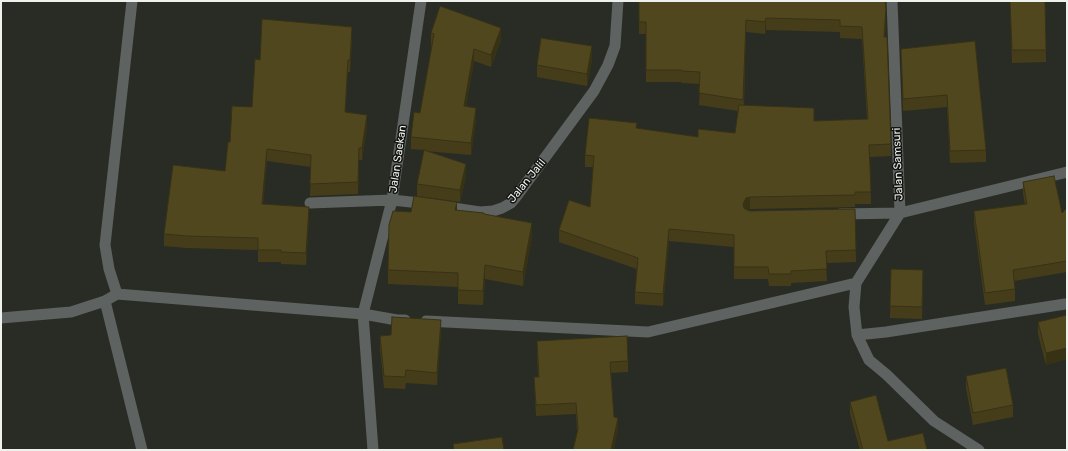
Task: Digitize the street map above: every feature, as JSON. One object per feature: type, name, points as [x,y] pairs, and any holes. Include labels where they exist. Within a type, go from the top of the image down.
[{"type":"street","points":[[117,294],[108,269],[105,245],[132,1]]},
{"type":"street","name":"Jalan Saekan","points":[[373,450],[363,314],[392,200],[421,1]]},
{"type":"street","name":"Jalan Jalil","points":[[310,203],[392,200],[480,212],[493,211],[511,203],[594,91],[608,65],[615,46],[618,1]]},
{"type":"street","name":"Jalan Samsuri","points":[[892,1],[900,212],[856,283],[854,307],[857,335],[869,360],[888,375],[934,421],[979,450]]},
{"type":"street","points":[[829,214],[900,212],[1067,172]]},
{"type":"street","points":[[1,318],[71,312],[105,301],[117,294],[363,314],[397,320],[648,332],[856,283]]},
{"type":"street","points":[[105,301],[142,450]]},
{"type":"street","points":[[857,335],[886,332],[1065,304]]},
{"type":"building","points":[[639,1],[885,1],[886,9],[884,37],[887,37],[891,144],[869,145],[871,192],[855,192],[855,195],[750,197],[746,198],[743,204],[744,208],[750,211],[855,209],[856,250],[826,251],[827,269],[791,271],[791,274],[769,274],[768,267],[734,267],[734,235],[669,229],[663,294],[635,292],[638,258],[559,230],[569,200],[590,207],[594,156],[585,155],[589,118],[637,123],[636,128],[698,137],[698,129],[735,133],[739,105],[814,108],[814,121],[868,119],[862,27],[840,26],[840,20],[766,18],[765,22],[746,20],[743,100],[699,93],[700,72],[681,70],[646,70],[646,22],[639,22]]},
{"type":"building","points":[[1010,1],[1045,1],[1046,50],[1012,50]]},
{"type":"building","points":[[440,6],[501,28],[491,55],[474,49],[464,106],[476,108],[471,143],[411,137],[414,112],[420,113],[434,34],[431,33]]},
{"type":"building","points":[[262,19],[352,27],[350,60],[348,60],[345,112],[367,115],[362,148],[359,148],[358,182],[310,184],[311,155],[267,149],[262,204],[309,207],[306,253],[281,252],[281,250],[258,250],[258,238],[164,234],[173,165],[225,171],[228,142],[230,142],[232,106],[252,107],[255,59],[260,60]]},
{"type":"building","points":[[541,38],[592,46],[587,74],[537,65]]},
{"type":"building","points":[[975,41],[986,150],[950,151],[947,95],[903,99],[901,49]]},
{"type":"building","points":[[424,150],[466,164],[460,190],[417,184]]},
{"type":"building","points":[[1054,176],[1062,213],[1067,208],[1067,261],[1013,270],[1015,289],[985,293],[974,211],[1027,204],[1023,182]]},
{"type":"building","points":[[414,196],[457,202],[455,210],[484,213],[532,223],[523,272],[485,265],[483,291],[458,290],[458,273],[388,270],[389,225],[393,211],[411,212]]},
{"type":"building","points":[[891,269],[923,270],[922,307],[890,306]]},
{"type":"building","points":[[1067,315],[1067,348],[1046,353],[1038,322]]},
{"type":"building","points":[[392,317],[441,320],[437,373],[406,370],[405,377],[384,376],[380,336],[391,335]]},
{"type":"building","points":[[627,336],[628,361],[610,362],[614,417],[618,418],[611,450],[573,450],[578,429],[576,403],[536,405],[534,377],[539,377],[537,341]]},
{"type":"building","points":[[1006,368],[1013,405],[973,413],[966,376]]},
{"type":"building","points":[[876,395],[888,441],[923,433],[927,450],[863,450],[850,402]]},
{"type":"building","points":[[502,437],[504,450],[454,450],[453,444]]}]
